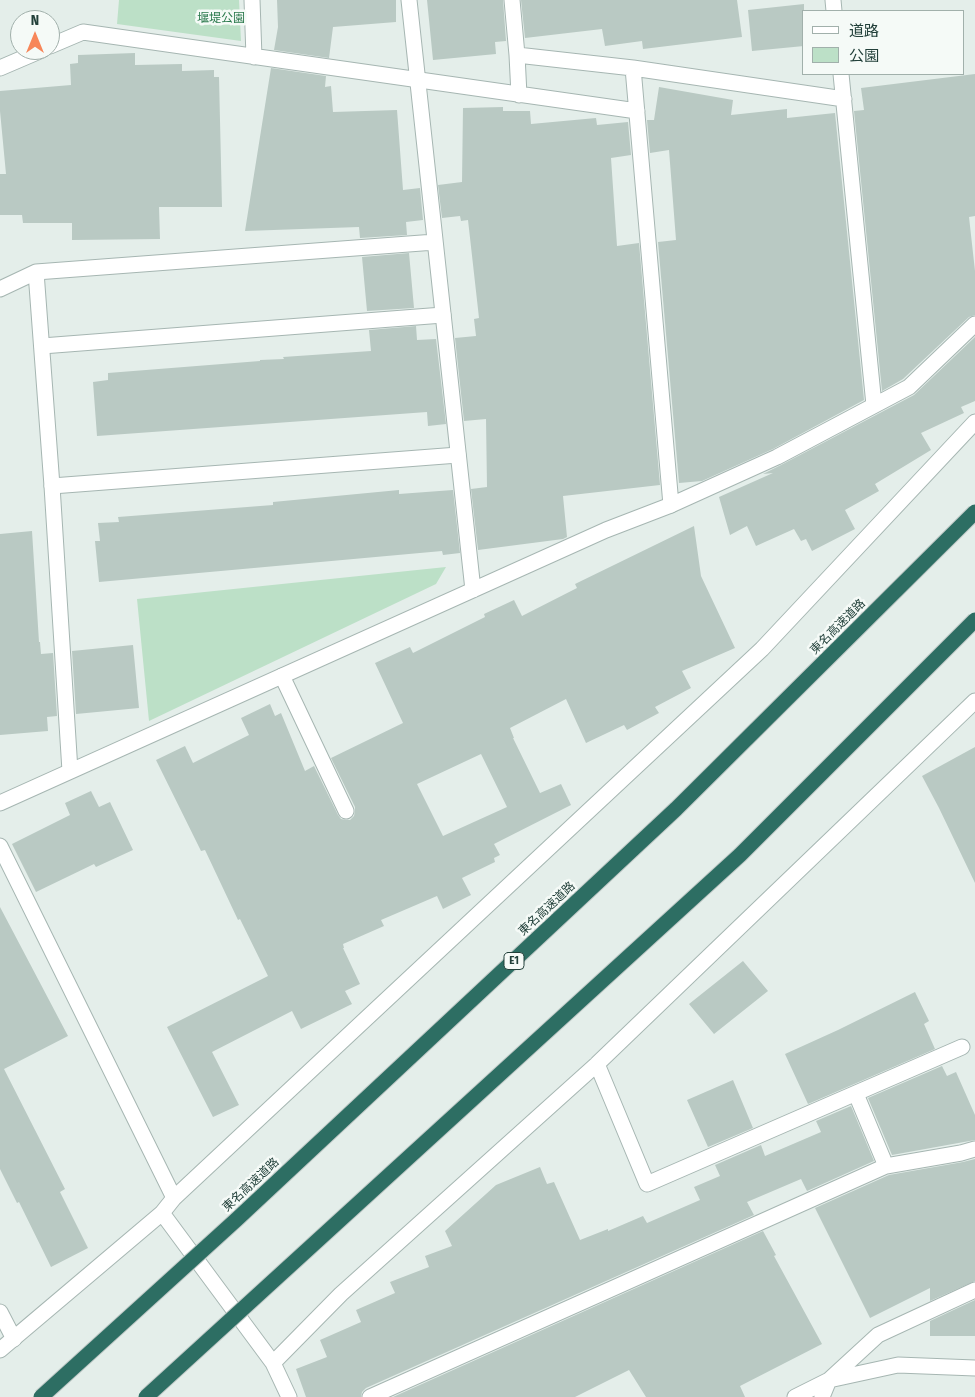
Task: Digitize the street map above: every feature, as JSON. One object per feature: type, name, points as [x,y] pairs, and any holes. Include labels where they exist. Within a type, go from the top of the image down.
[{"type":"highway","name":"東名高速道路","points":[[41,1397],[236,1220],[669,816],[975,512]]},
{"type":"highway","points":[[146,1397],[740,855],[975,620]]},
{"type":"street","points":[[252,0],[254,57]]},
{"type":"street","points":[[409,0],[473,590]]},
{"type":"street","points":[[512,0],[519,95]]},
{"type":"street","points":[[60,42],[83,32],[637,112]]},
{"type":"street","points":[[517,56],[633,68],[844,99]]},
{"type":"street","points":[[0,68],[19,60]]},
{"type":"street","points":[[633,68],[671,505]]},
{"type":"street","points":[[842,75],[874,405]]},
{"type":"street","points":[[0,289],[36,272],[435,242]]},
{"type":"street","points":[[36,272],[70,771]]},
{"type":"street","points":[[42,346],[443,315]]},
{"type":"street","points":[[0,803],[606,530],[671,505],[777,456],[909,386],[975,324]]},
{"type":"street","points":[[0,1350],[162,1213],[174,1198],[762,649],[975,422]]},
{"type":"street","points":[[52,486],[458,455]]},
{"type":"street","points":[[282,676],[346,811]]},
{"type":"street","points":[[273,1363],[342,1294],[597,1064],[975,701]]},
{"type":"street","points":[[0,846],[174,1198]]},
{"type":"street","points":[[597,1064],[647,1184],[962,1047]]},
{"type":"street","points":[[856,1094],[886,1166]]},
{"type":"street","points":[[370,1397],[886,1166],[975,1149]]},
{"type":"street","points":[[162,1213],[273,1363],[289,1397]]},
{"type":"street","points":[[822,1397],[830,1380],[878,1335],[975,1290]]},
{"type":"street","points":[[0,1312],[14,1339]]},
{"type":"street","points":[[796,1397],[830,1380],[898,1365],[975,1368]]},
{"type":"green space","name":"堰堤公園","points":[[119,0],[239,0],[241,41],[117,24]]},
{"type":"green space","points":[[446,567],[436,584],[149,721],[137,599]]},
{"type":"building","points":[[277,0],[396,0],[396,22],[333,27],[329,58],[274,50],[278,27]]},
{"type":"building","points":[[427,0],[503,0],[506,41],[495,42],[496,54],[433,60]]},
{"type":"building","points":[[521,0],[737,0],[742,37],[643,49],[642,41],[605,46],[602,29],[525,38]]},
{"type":"building","points":[[804,4],[804,10],[802,10],[802,46],[752,51],[748,10]]},
{"type":"building","points":[[135,53],[135,65],[182,64],[182,71],[214,70],[214,77],[219,77],[222,207],[159,207],[160,239],[72,240],[72,223],[23,223],[22,215],[0,215],[0,174],[6,174],[0,91],[71,85],[70,64],[78,63],[78,55]]},
{"type":"building","points":[[271,68],[326,76],[325,87],[331,86],[333,112],[397,110],[403,190],[420,188],[423,220],[406,222],[407,235],[360,238],[359,227],[245,231]]},
{"type":"building","points":[[975,74],[975,216],[969,217],[975,271],[975,315],[969,317],[903,379],[882,391],[854,111],[864,110],[861,88]]},
{"type":"building","points":[[659,87],[733,100],[731,115],[787,109],[787,118],[835,113],[864,400],[773,449],[702,481],[679,483],[658,242],[676,240],[669,150],[650,153],[647,120],[654,120]]},
{"type":"building","points":[[503,107],[503,111],[530,111],[531,124],[596,118],[597,125],[628,122],[631,155],[611,158],[617,246],[639,243],[660,485],[563,496],[567,537],[478,550],[471,489],[487,487],[486,419],[464,421],[455,338],[476,336],[474,319],[479,318],[468,220],[461,221],[460,216],[442,218],[438,185],[462,182],[463,108]]},
{"type":"building","points":[[409,253],[414,308],[367,311],[362,257]]},
{"type":"building","points":[[416,326],[417,340],[436,339],[446,424],[428,426],[427,412],[97,436],[93,382],[108,380],[108,373],[371,351],[369,330]]},
{"type":"building","points":[[975,337],[975,401],[961,407],[964,413],[921,433],[931,450],[875,484],[879,491],[845,510],[855,529],[812,551],[806,539],[801,541],[794,529],[756,546],[747,526],[730,535],[719,497],[773,473],[763,474],[914,395]]},
{"type":"building","points":[[399,490],[399,494],[453,490],[460,553],[443,555],[442,551],[99,582],[95,541],[100,541],[98,523],[119,522],[118,517],[273,505],[273,502]]},
{"type":"building","points":[[694,526],[701,576],[735,648],[682,671],[691,688],[655,707],[659,713],[627,730],[624,725],[586,743],[566,699],[510,728],[540,793],[561,784],[571,805],[494,844],[500,855],[494,858],[495,862],[462,878],[471,895],[443,909],[437,896],[381,920],[384,926],[343,944],[343,948],[360,984],[345,991],[352,1004],[301,1029],[292,1011],[212,1052],[239,1105],[213,1117],[167,1027],[268,976],[240,919],[238,920],[205,850],[201,851],[156,760],[185,746],[193,763],[249,735],[241,718],[270,704],[275,716],[281,713],[305,771],[314,766],[338,815],[341,819],[350,820],[354,816],[355,807],[331,758],[403,723],[375,663],[410,647],[413,653],[485,617],[484,614],[514,600],[522,616],[577,588],[575,584]],"holes":[[[481,754],[507,807],[443,836],[417,784]]]},
{"type":"building","points":[[32,531],[39,642],[41,654],[53,653],[57,716],[47,717],[48,731],[0,735],[0,534]]},
{"type":"building","points":[[133,645],[139,708],[76,714],[72,651]]},
{"type":"building","points":[[975,747],[975,883],[922,776]]},
{"type":"building","points":[[91,791],[99,807],[110,802],[133,850],[96,867],[94,864],[36,892],[12,844],[70,815],[65,803]]},
{"type":"building","points":[[0,907],[68,1036],[4,1069],[65,1189],[60,1192],[88,1248],[51,1267],[19,1202],[17,1203],[0,1169]]},
{"type":"building","points":[[743,961],[768,991],[714,1034],[689,1004]]},
{"type":"building","points":[[915,992],[929,1021],[924,1024],[935,1049],[808,1104],[785,1054]]},
{"type":"building","points":[[942,1066],[947,1076],[956,1072],[975,1115],[975,1140],[892,1155],[868,1098]]},
{"type":"building","points":[[733,1080],[753,1128],[708,1147],[687,1100]]},
{"type":"building","points":[[851,1106],[874,1161],[807,1191],[801,1179],[747,1202],[754,1215],[366,1388],[362,1392],[361,1397],[306,1397],[296,1369],[327,1357],[320,1340],[361,1322],[356,1310],[395,1293],[390,1282],[429,1267],[425,1256],[452,1246],[445,1231],[496,1185],[540,1167],[547,1184],[554,1182],[580,1240],[608,1229],[608,1231],[643,1216],[647,1223],[700,1200],[694,1187],[720,1176],[715,1165],[761,1145],[765,1156],[821,1132],[816,1121]]},
{"type":"building","points":[[975,1159],[975,1281],[930,1301],[930,1288],[870,1318],[815,1208],[889,1175]]},
{"type":"building","points":[[763,1231],[776,1255],[774,1256],[822,1344],[740,1386],[745,1397],[646,1397],[629,1370],[575,1397],[393,1397]]},
{"type":"building","points":[[975,1300],[975,1336],[930,1336],[930,1321]]}]
